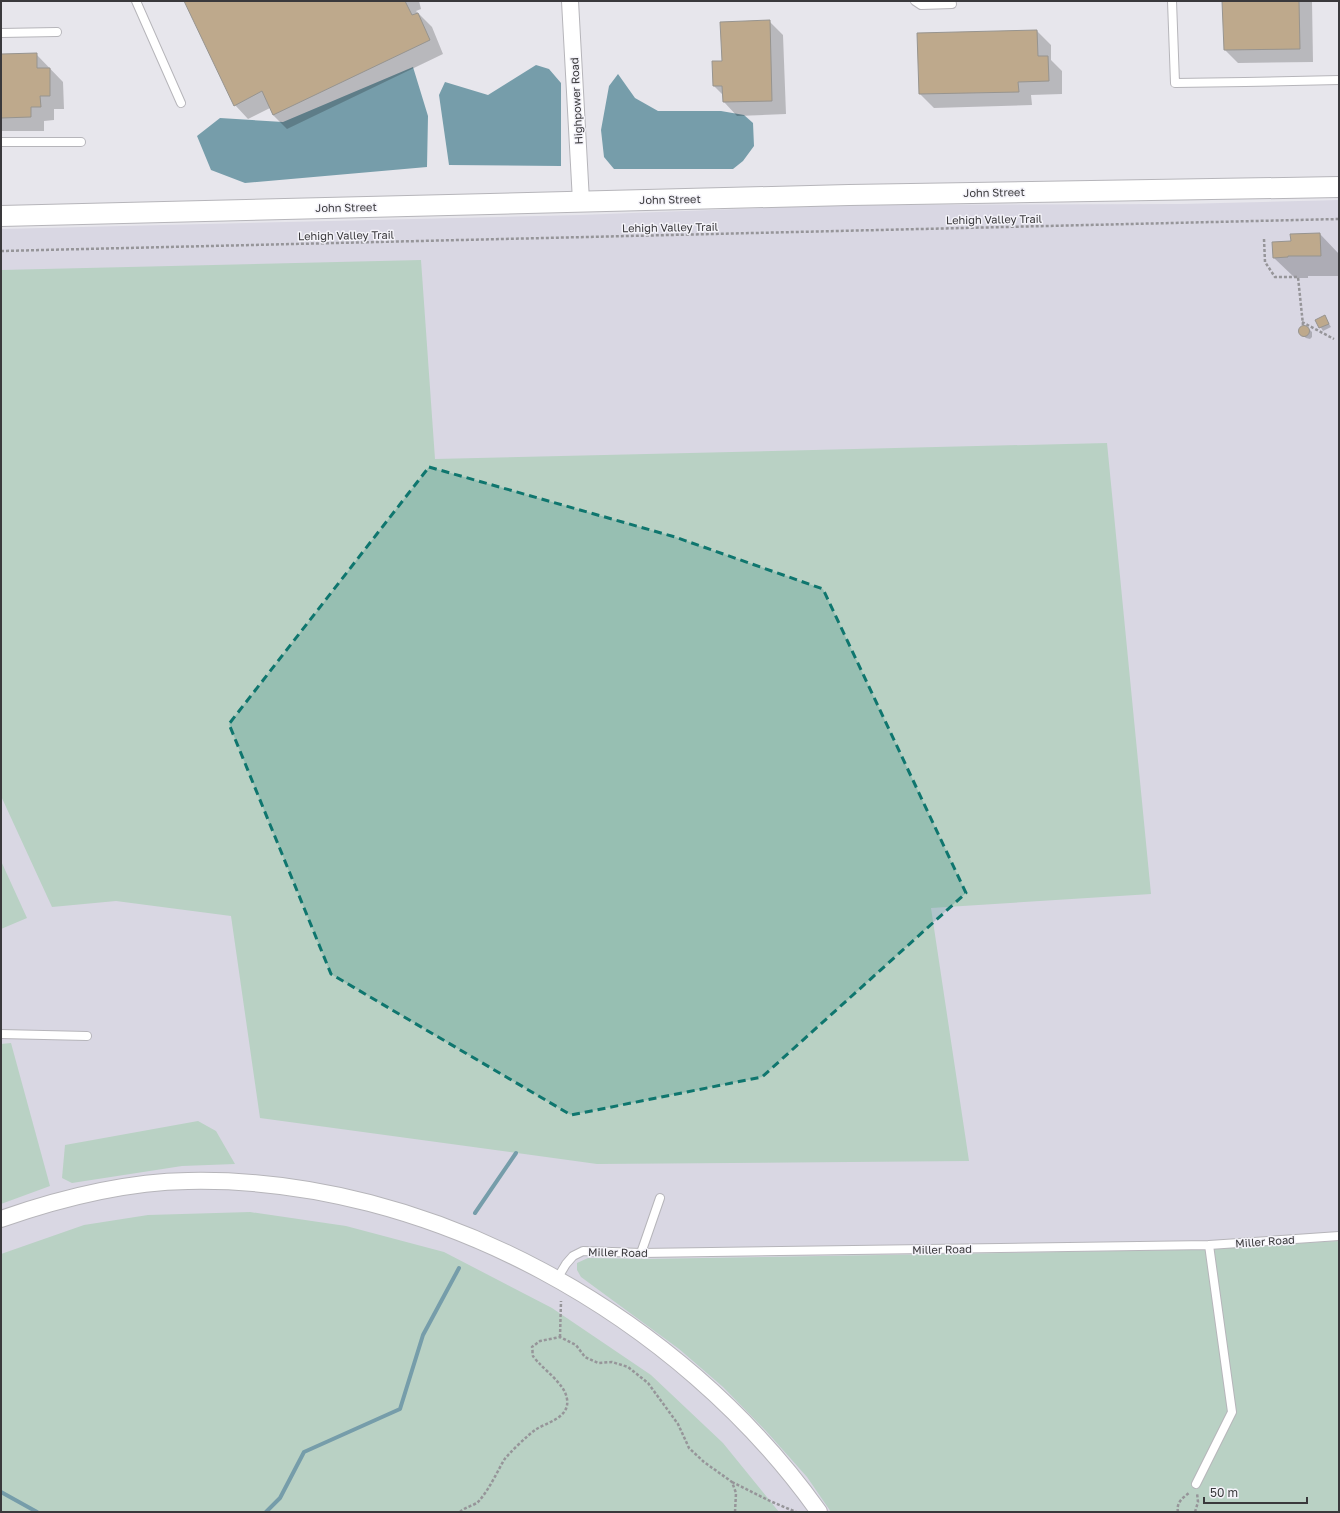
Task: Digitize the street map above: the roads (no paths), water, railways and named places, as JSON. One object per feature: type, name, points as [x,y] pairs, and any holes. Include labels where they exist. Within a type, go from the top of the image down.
[{"type":"street","name":"Highpower Road","points":[[570,1],[581,201]]},
{"type":"street","name":"John Street","points":[[1,216],[1013,191],[1339,187]]},
{"type":"street","points":[[1,1219],[58,1201],[114,1189],[185,1181],[254,1182],[314,1191],[374,1204],[412,1216],[451,1230],[506,1253],[557,1279],[628,1324],[672,1356],[714,1392],[750,1428],[784,1466],[819,1512]]},
{"type":"lane","points":[[136,1],[181,103]]},
{"type":"lane","points":[[915,1],[921,5],[952,4]]},
{"type":"lane","points":[[1172,1],[1175,83],[1339,80]]},
{"type":"lane","points":[[1,33],[57,32]]},
{"type":"lane","points":[[1,142],[81,142]]},
{"type":"lane","points":[[1,1034],[87,1036]]},
{"type":"lane","points":[[641,1253],[660,1198]]},
{"type":"lane","name":"Miller Road","points":[[557,1279],[573,1256],[583,1251],[641,1253],[1209,1245],[1339,1236]]},
{"type":"lane","points":[[1196,1484],[1232,1412],[1209,1245]]},
{"type":"water","points":[[536,65],[549,69],[561,83],[561,166],[449,165],[439,95],[445,82],[488,95]]},
{"type":"water","points":[[413,67],[428,116],[427,167],[245,183],[211,170],[197,136],[220,118],[283,122]]},
{"type":"water","points":[[618,74],[635,98],[658,111],[721,111],[744,115],[753,123],[754,146],[743,161],[733,169],[614,169],[604,157],[601,130],[609,86]]},
{"type":"waterway","points":[[475,1213],[516,1153]]},
{"type":"waterway","points":[[266,1512],[280,1498],[304,1452],[400,1409],[423,1335],[459,1268]]},
{"type":"waterway","points":[[1,1492],[37,1512]]}]
